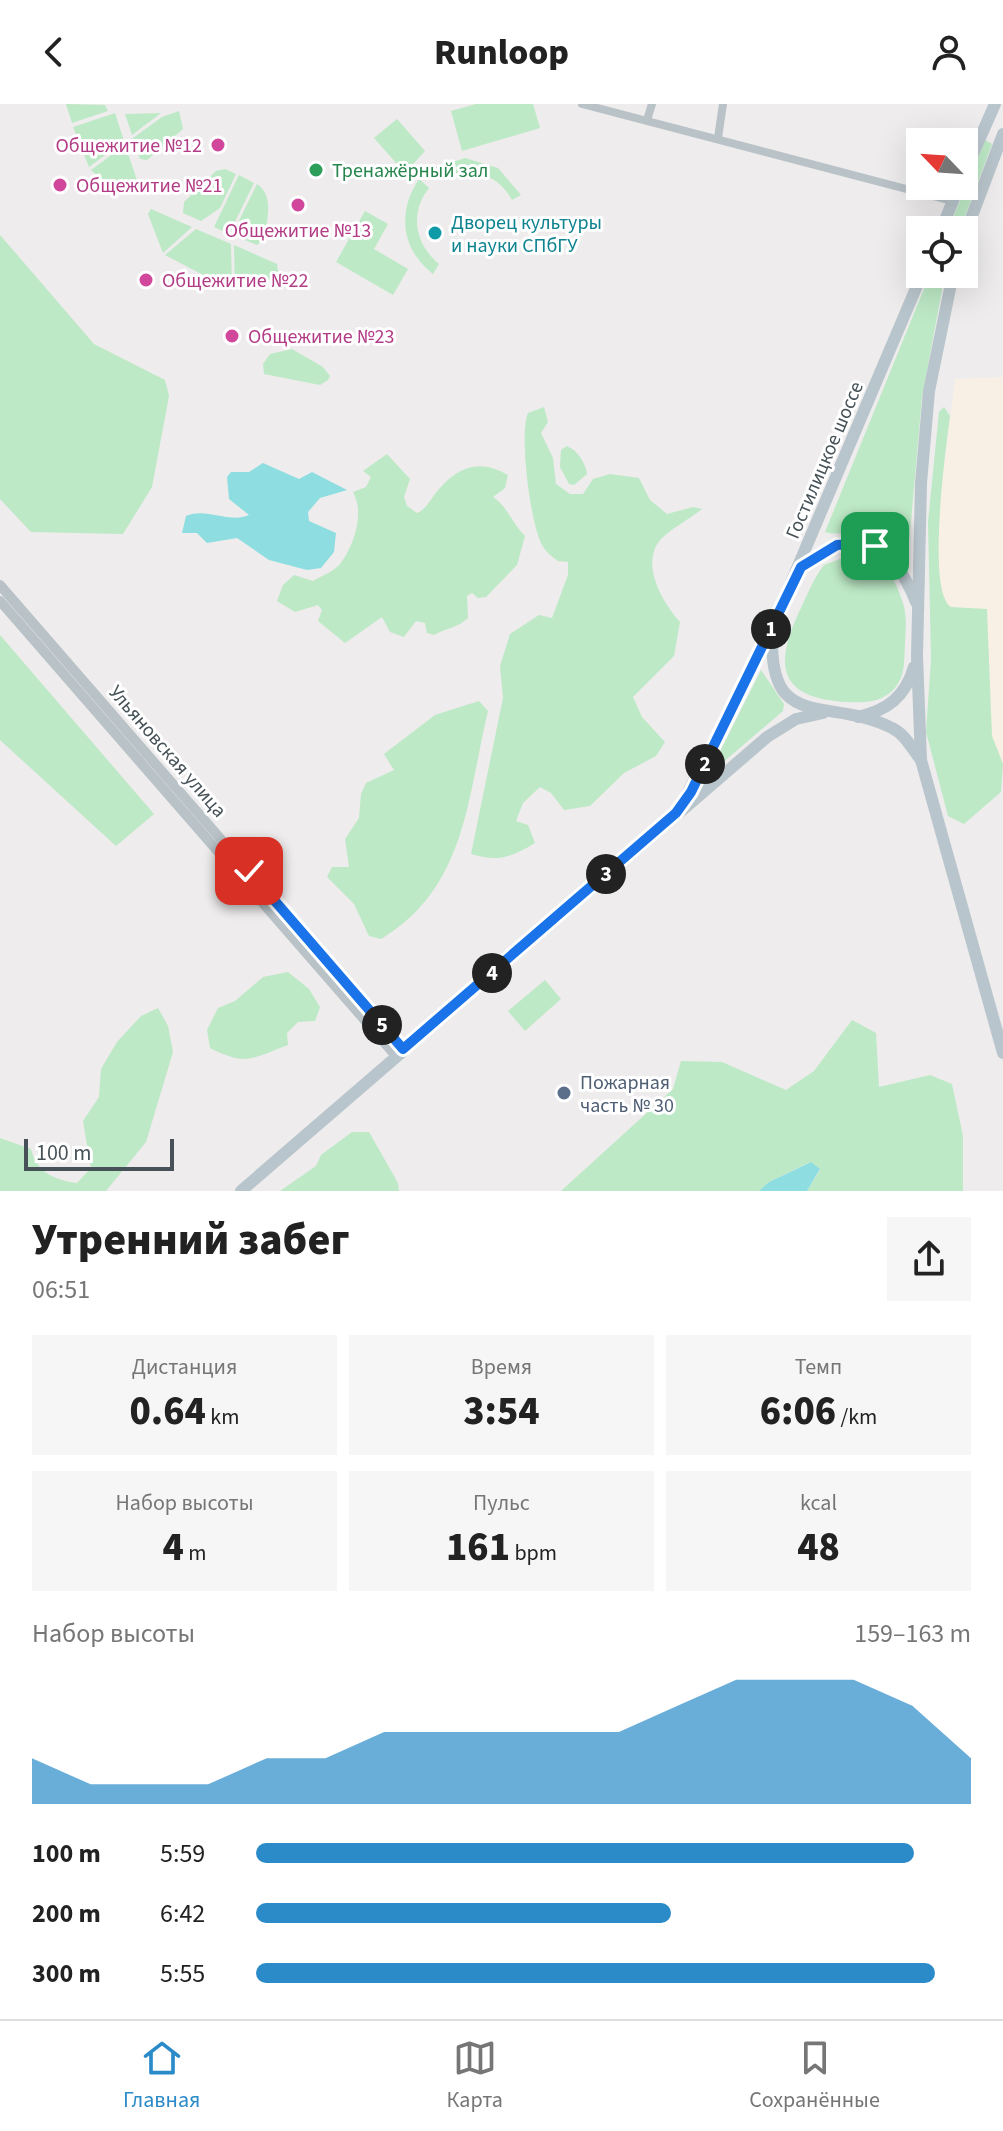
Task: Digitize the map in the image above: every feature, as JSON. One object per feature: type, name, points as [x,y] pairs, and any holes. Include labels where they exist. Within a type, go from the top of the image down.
[{"type":"main road","points":[[978,142],[995,104]]},
{"type":"main road","points":[[972,216],[1003,134]]},
{"type":"main road","points":[[946,216],[952,201]]},
{"type":"main road","name":"Гостилицкое шоссе","points":[[916,288],[801,567],[773,625],[773,664],[777,679],[794,702],[823,713],[858,717],[892,728],[921,760]]},
{"type":"main road","name":"Гостилицкое шоссе","points":[[950,288],[929,391],[921,483],[917,656],[921,760],[1003,1053]]},
{"type":"main road","points":[[801,567],[837,545],[864,543],[875,546],[886,551],[902,570],[918,607]]},
{"type":"main road","points":[[676,813],[691,792],[773,625]]},
{"type":"main road","points":[[858,717],[875,713],[897,700],[906,689],[917,656]]},
{"type":"main road","points":[[241,1191],[676,813],[782,725],[823,713]]},
{"type":"street","points":[[582,104],[952,201]]},
{"type":"street","points":[[647,120],[652,104]]},
{"type":"street","points":[[718,138],[723,104]]},
{"type":"street","name":"Ульяновская улица","points":[[0,585],[400,1053]]},
{"type":"street","name":"Ульяновская улица","points":[[0,601],[400,1053]]},
{"type":"shaded area","points":[[1003,377],[1003,772],[941,609],[933,551],[955,379]]},
{"type":"green space","points":[[66,104],[105,105],[108,111],[72,123]]},
{"type":"green space","points":[[476,104],[533,104],[540,128],[462,151],[451,111]]},
{"type":"green space","points":[[179,111],[183,129],[147,160],[140,159],[133,138],[162,117]]},
{"type":"green space","points":[[115,113],[124,141],[89,167],[73,127]]},
{"type":"green space","points":[[161,113],[132,135],[125,114]]},
{"type":"green space","points":[[397,119],[425,151],[405,173],[374,138]]},
{"type":"green space","points":[[985,140],[992,144],[978,182],[978,157]]},
{"type":"green space","points":[[125,145],[139,186],[136,193],[100,178],[91,170]]},
{"type":"green space","points":[[465,158],[498,168],[521,195],[512,200],[498,183],[480,174],[460,172],[439,179],[431,169]]},
{"type":"green space","points":[[225,169],[236,174],[220,208],[201,221],[183,213],[184,202],[216,171]]},
{"type":"green space","points":[[239,175],[254,183],[229,234],[214,227]]},
{"type":"green space","points":[[419,179],[429,188],[417,218],[424,247],[439,264],[433,274],[414,253],[406,230],[407,204]]},
{"type":"green space","points":[[257,184],[266,195],[268,209],[265,239],[257,245],[232,235]]},
{"type":"green space","points":[[960,200],[971,200],[965,216],[954,216]]},
{"type":"green space","points":[[151,209],[192,227],[163,253],[148,214]]},
{"type":"green space","points":[[365,211],[388,224],[374,249],[408,269],[393,295],[336,262]]},
{"type":"green space","points":[[196,229],[231,244],[232,290],[165,255]]},
{"type":"green space","points":[[0,235],[94,344],[165,380],[169,396],[152,487],[123,534],[31,532],[0,499]]},
{"type":"green space","points":[[234,245],[277,264],[279,277],[235,290]]},
{"type":"green space","points":[[924,288],[942,288],[922,397],[909,544],[872,531],[825,532]]},
{"type":"green space","points":[[292,349],[323,367],[330,376],[328,380],[320,385],[264,374],[263,364],[270,354]]},
{"type":"green space","points":[[544,407],[548,422],[541,433],[553,458],[556,484],[570,494],[583,494],[593,479],[610,474],[639,478],[650,500],[667,514],[693,507],[702,509],[660,540],[652,561],[661,594],[680,622],[674,656],[633,697],[642,717],[665,742],[656,756],[624,773],[590,806],[564,810],[551,793],[540,787],[523,803],[516,821],[528,825],[535,843],[511,855],[489,858],[471,854],[503,698],[500,666],[510,634],[539,615],[552,618],[568,575],[568,562],[558,561],[541,543],[530,497],[525,457],[526,424],[528,413]]},
{"type":"green space","points":[[944,407],[950,416],[940,518],[940,575],[944,596],[951,607],[987,609],[992,736],[1003,764],[1001,792],[964,824],[948,816],[926,732],[931,659],[928,522],[939,412]]},
{"type":"green space","points":[[567,446],[580,457],[587,474],[574,485],[569,484],[560,467],[561,450]]},
{"type":"green space","points":[[387,454],[410,479],[404,497],[407,506],[417,513],[443,485],[468,468],[487,467],[508,475],[505,488],[493,497],[525,536],[517,565],[486,597],[478,598],[472,593],[467,596],[468,618],[460,624],[434,635],[427,633],[425,623],[416,621],[404,637],[390,632],[382,617],[345,643],[318,621],[322,610],[318,605],[295,612],[277,601],[283,585],[294,575],[313,581],[340,564],[350,548],[358,519],[353,492],[366,487],[371,477],[363,471]]},
{"type":"green space","points":[[853,554],[872,558],[885,568],[904,605],[906,621],[901,679],[884,697],[873,701],[848,702],[807,694],[795,686],[785,662],[792,628],[817,575],[824,565]]},
{"type":"green space","points":[[0,635],[154,814],[116,846],[0,740]]},
{"type":"green space","points":[[761,670],[784,704],[783,711],[714,770],[712,767]]},
{"type":"green space","points":[[479,701],[488,711],[467,808],[447,868],[431,894],[409,918],[381,939],[369,936],[354,904],[327,877],[332,867],[349,867],[345,839],[359,818],[361,794],[366,783],[394,770],[384,754],[435,715]]},
{"type":"green space","points":[[288,972],[309,989],[320,1007],[315,1021],[298,1022],[287,1033],[288,1045],[257,1057],[241,1059],[210,1048],[207,1030],[218,1008],[235,1001],[263,977]]},
{"type":"green space","points":[[545,980],[561,999],[525,1031],[508,1011]]},
{"type":"green space","points":[[158,1008],[168,1026],[173,1052],[146,1142],[106,1191],[0,1191],[0,1138],[31,1149],[42,1170],[61,1180],[77,1183],[91,1168],[83,1121],[99,1097],[101,1069],[117,1042],[141,1016]]},
{"type":"green space","points":[[852,1020],[876,1033],[879,1087],[930,1075],[952,1084],[963,1136],[963,1191],[807,1191],[820,1170],[810,1162],[769,1182],[759,1191],[561,1191],[673,1089],[681,1061],[722,1062],[786,1090],[814,1071]]},
{"type":"green space","points":[[352,1132],[369,1132],[398,1183],[399,1191],[280,1191],[316,1166],[321,1155]]},
{"type":"water","points":[[263,463],[299,479],[312,472],[347,490],[320,498],[308,512],[309,521],[336,533],[334,552],[321,568],[307,570],[269,560],[237,538],[207,543],[197,533],[182,533],[186,516],[202,513],[234,518],[249,515],[229,499],[227,477],[231,472],[249,472]]},
{"type":"water","points":[[811,1162],[820,1169],[807,1191],[759,1191],[769,1182]]},
{"type":"place","name":"Общежитие №12","points":[[218,145]]},
{"type":"place","name":"Тренажёрный зал","points":[[316,170]]},
{"type":"place","name":"Общежитие №21","points":[[60,185]]},
{"type":"place","name":"Общежитие №13","points":[[298,205]]},
{"type":"place","name":"Дворец культуры и науки СПбГУ","points":[[435,233]]},
{"type":"place","name":"Общежитие №22","points":[[146,280]]},
{"type":"place","name":"Общежитие №23","points":[[232,336]]},
{"type":"place","name":"Пожарная часть № 30","points":[[564,1093]]},
{"type":"route","points":[[249,871],[403,1049],[676,813],[691,792],[801,567],[821,551],[837,545],[851,542],[875,546]]}]
